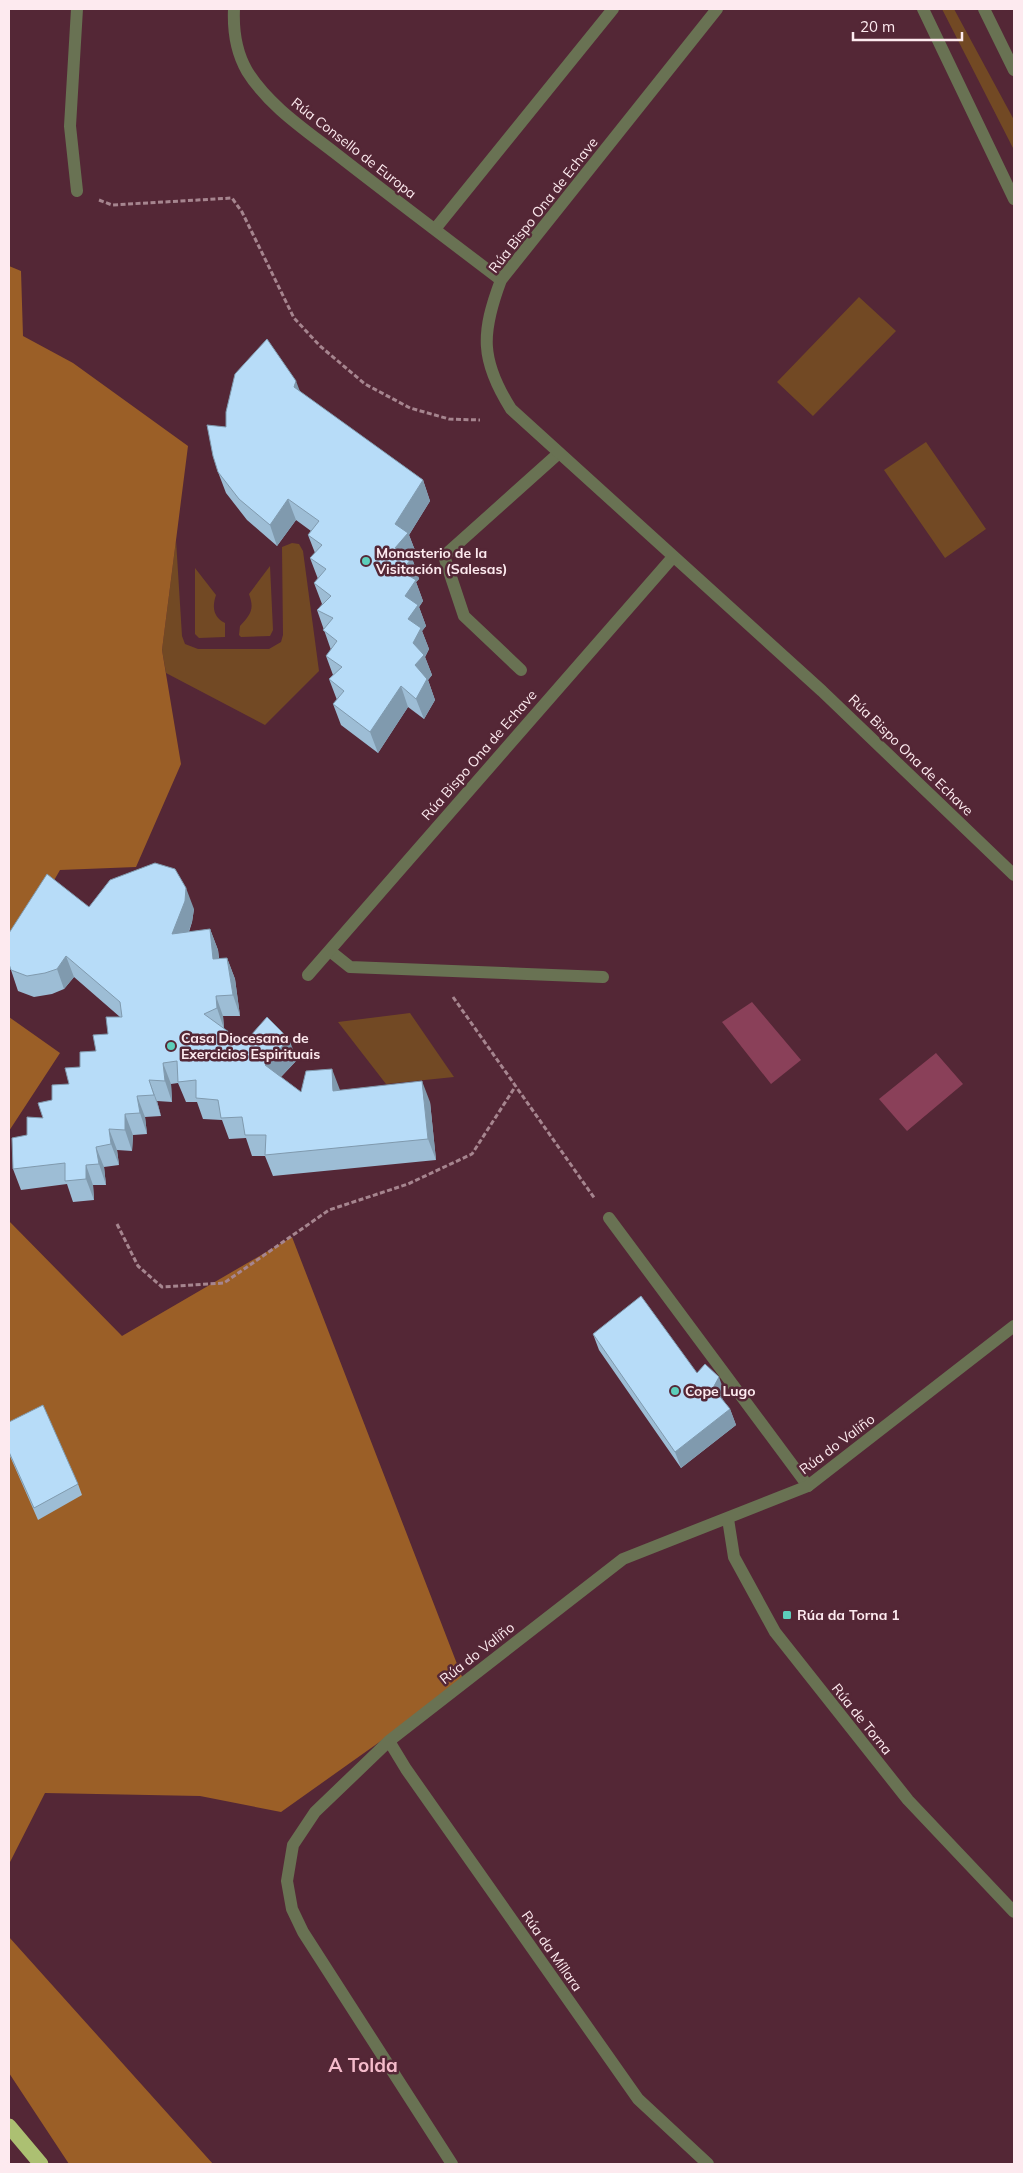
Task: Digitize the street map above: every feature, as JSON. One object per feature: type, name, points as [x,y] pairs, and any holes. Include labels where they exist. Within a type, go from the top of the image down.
[{"type":"highway","points":[[9,2126],[41,2164]]},
{"type":"street","points":[[77,9],[70,126],[78,191]]},
{"type":"street","name":"Rúa Consello de Europa","points":[[234,9],[237,49],[248,70],[264,92],[305,129],[501,280]]},
{"type":"street","points":[[435,229],[613,9]]},
{"type":"street","name":"Rúa Bispo Ona de Echave","points":[[717,9],[501,280],[489,311],[485,342],[490,366],[498,389],[511,409],[822,690],[1014,875]]},
{"type":"street","points":[[923,9],[1014,199]]},
{"type":"street","points":[[984,9],[1014,70]]},
{"type":"street","points":[[521,670],[464,616],[444,556],[559,453]]},
{"type":"street","name":"Rúa Bispo Ona de Echave","points":[[308,975],[673,557]]},
{"type":"street","points":[[330,951],[350,966],[603,977]]},
{"type":"street","points":[[609,1218],[808,1486]]},
{"type":"street","name":"Rúa do Valiño","points":[[452,2164],[303,1932],[292,1909],[287,1881],[293,1845],[309,1820],[389,1741],[623,1559],[808,1486],[1014,1326]]},
{"type":"street","name":"Rúa de Torna","points":[[728,1519],[734,1556],[774,1632],[908,1800],[1014,1912]]},
{"type":"street","name":"Rúa da Míllara","points":[[389,1741],[406,1769],[638,2099],[708,2164]]},
{"type":"path","points":[[78,191],[112,205],[232,198],[242,212],[294,318],[320,346],[365,384],[410,408],[449,419],[480,420]]},
{"type":"path","points":[[434,970],[609,1218]]},
{"type":"path","points":[[117,1224],[138,1266],[162,1286],[224,1284],[329,1210],[408,1184],[472,1154],[515,1087]]},
{"type":"shaded area","points":[[942,9],[954,9],[1014,120],[1014,150]]},
{"type":"shaded area","points":[[9,266],[21,271],[23,336],[73,363],[188,446],[162,650],[181,764],[136,867],[60,870],[9,959]]},
{"type":"shaded area","points":[[859,297],[896,331],[813,416],[777,382]]},
{"type":"shaded area","points":[[926,442],[986,529],[945,558],[884,470]]},
{"type":"shaded area","points":[[176,540],[182,636],[185,644],[198,649],[269,649],[281,642],[283,635],[282,547],[292,543],[299,544],[303,551],[319,671],[265,725],[166,673],[162,650]]},
{"type":"shaded area","points":[[270,566],[273,630],[270,636],[241,637],[239,635],[240,626],[249,615],[252,604],[249,594]]},
{"type":"shaded area","points":[[195,568],[216,595],[214,611],[218,618],[225,623],[225,637],[199,638],[195,634]]},
{"type":"shaded area","points":[[752,1002],[801,1060],[771,1084],[722,1022]]},
{"type":"shaded area","points":[[410,1013],[454,1077],[386,1084],[338,1022]]},
{"type":"shaded area","points":[[9,1017],[60,1053],[9,1131]]},
{"type":"shaded area","points":[[936,1053],[963,1084],[907,1131],[879,1099]]},
{"type":"shaded area","points":[[9,1221],[122,1336],[292,1237],[464,1682],[281,1812],[200,1796],[45,1793],[9,1864]]},
{"type":"shaded area","points":[[9,1937],[213,2164],[69,2164],[9,2073]]},
{"type":"building","name":"Monasterio de la Visitación (Salesas)","points":[[267,339],[296,381],[294,387],[423,480],[395,524],[408,533],[395,548],[412,558],[401,571],[416,580],[405,596],[418,605],[408,619],[421,628],[413,643],[424,655],[415,665],[427,679],[416,699],[401,686],[370,732],[333,704],[344,691],[329,679],[342,667],[326,656],[337,641],[323,630],[333,618],[317,610],[331,596],[314,583],[326,569],[310,558],[322,545],[308,535],[319,521],[288,499],[270,525],[239,499],[218,472],[213,456],[207,425],[226,427],[226,412],[235,374]]},
{"type":"building","name":"Casa Diocesana de Exercicios Espirituais","points":[[155,863],[175,869],[186,888],[185,901],[172,934],[210,929],[213,959],[227,958],[233,995],[216,996],[217,1008],[204,1014],[244,1043],[267,1017],[289,1039],[265,1065],[301,1092],[306,1071],[332,1069],[333,1091],[422,1081],[428,1139],[265,1155],[266,1135],[245,1135],[242,1117],[221,1118],[218,1100],[196,1098],[196,1080],[178,1082],[177,1061],[163,1063],[165,1081],[149,1080],[154,1095],[137,1096],[140,1113],[125,1114],[125,1130],[109,1129],[111,1144],[96,1147],[99,1164],[86,1165],[86,1179],[65,1181],[65,1163],[13,1169],[12,1138],[27,1135],[27,1117],[43,1118],[38,1103],[52,1100],[52,1085],[69,1084],[65,1068],[80,1067],[80,1052],[96,1051],[93,1035],[108,1034],[106,1017],[122,1017],[120,1002],[66,956],[57,969],[45,973],[27,976],[11,970],[9,964],[9,933],[47,874],[89,907],[110,880]]},
{"type":"building","name":"Cope Lugo","points":[[641,1296],[697,1373],[705,1364],[719,1377],[713,1388],[730,1409],[675,1452],[593,1334]]},
{"type":"building","points":[[43,1405],[78,1484],[34,1508],[9,1452],[9,1422]]},
{"type":"place","name":"Monasterio de la Visitación (Salesas)","points":[[366,561]]},
{"type":"place","name":"Casa Diocesana de Exercicios Espirituais","points":[[171,1046]]},
{"type":"place","name":"Cope Lugo","points":[[675,1391]]},
{"type":"place","name":"Rúa da Torna 1","points":[[787,1615]]},
{"type":"district","name":"A Tolda","points":[[363,2065]]}]
